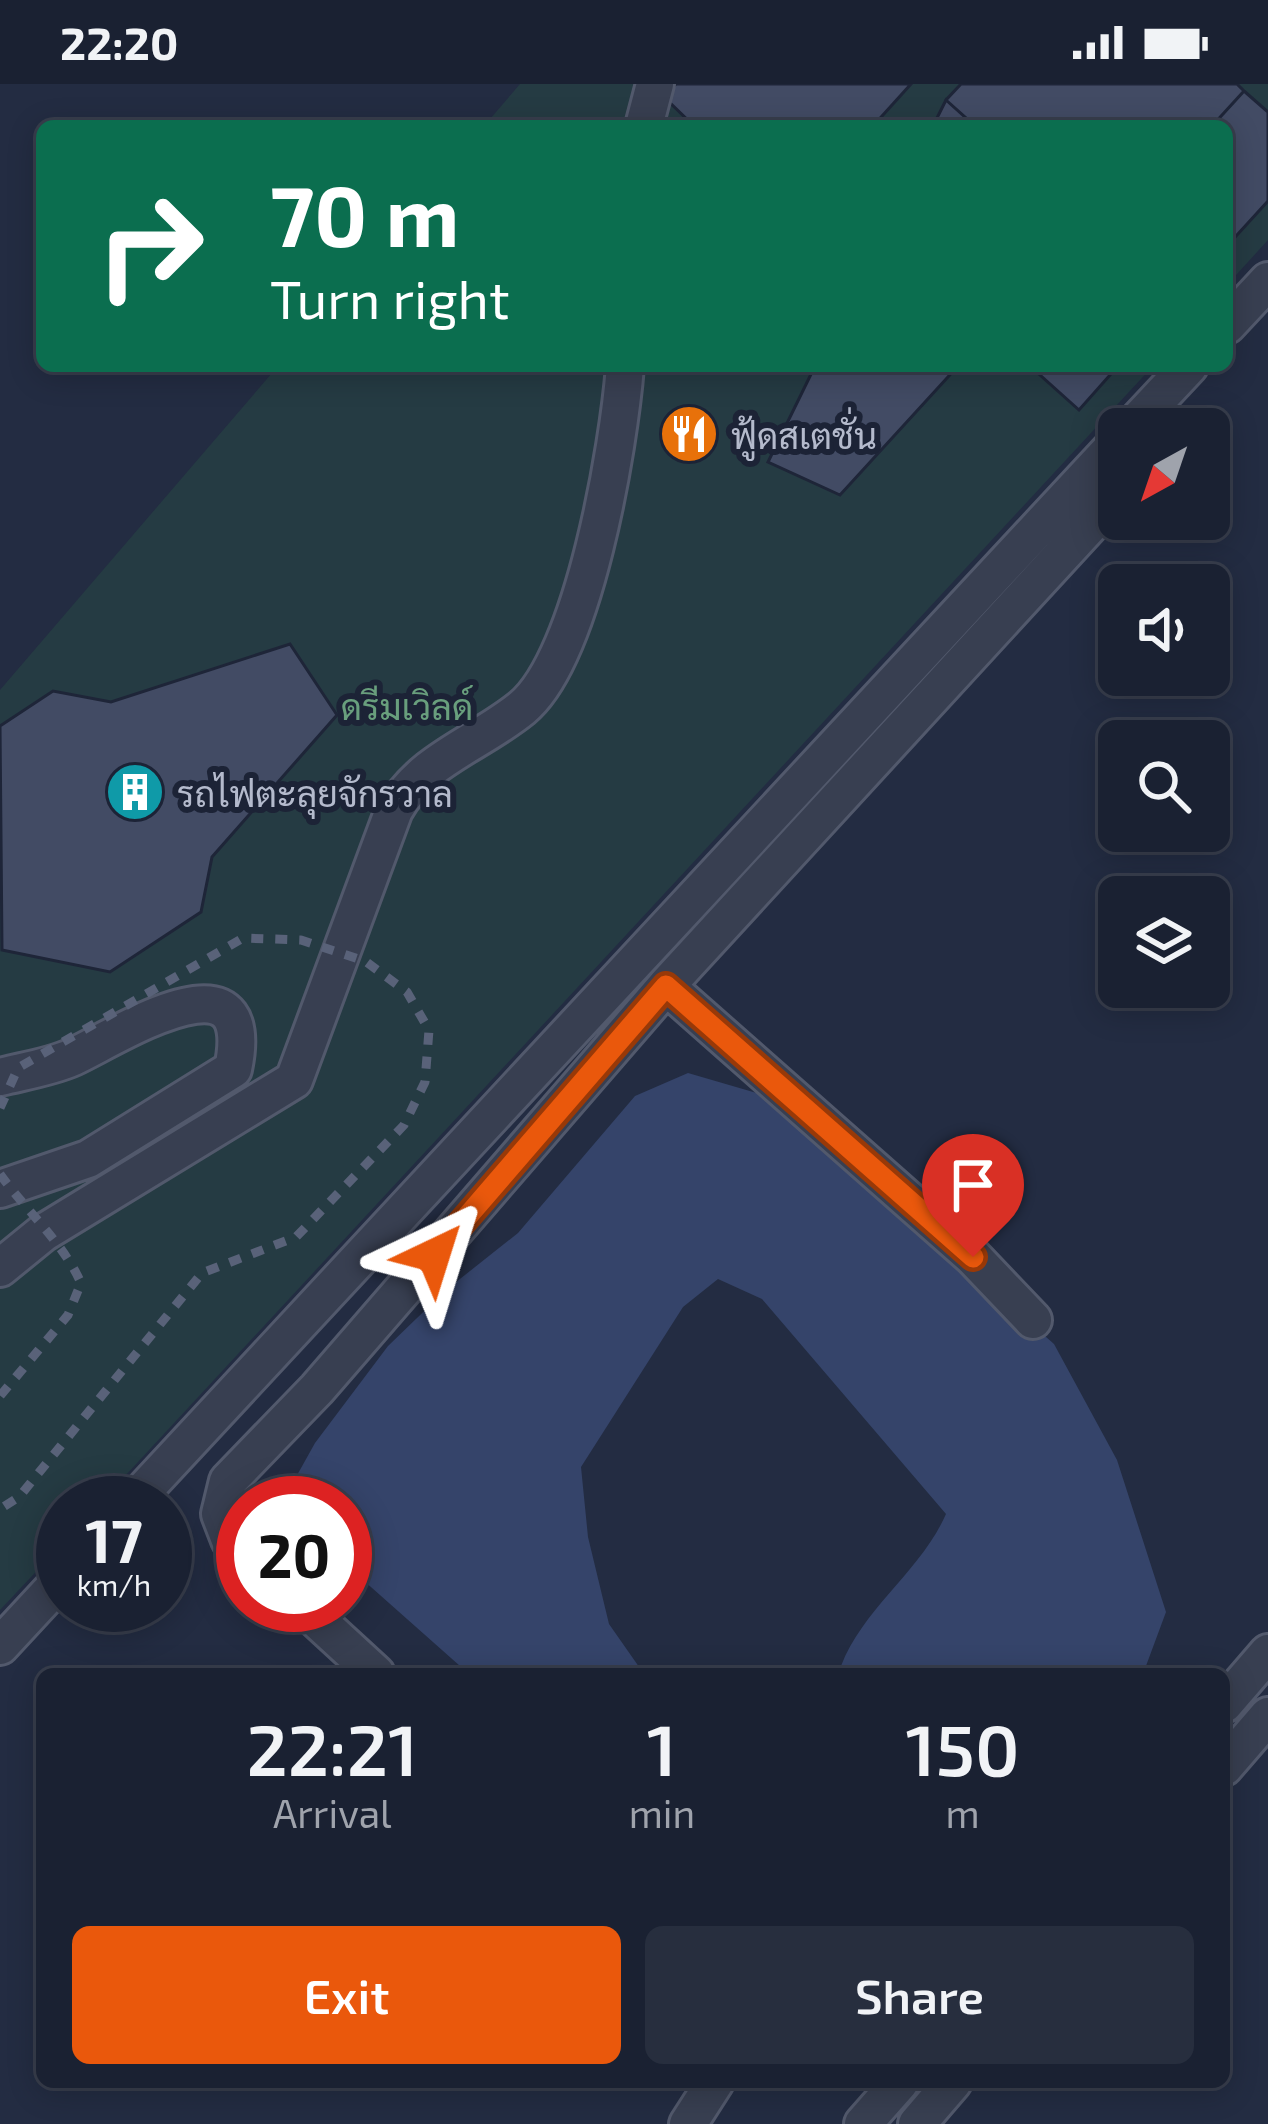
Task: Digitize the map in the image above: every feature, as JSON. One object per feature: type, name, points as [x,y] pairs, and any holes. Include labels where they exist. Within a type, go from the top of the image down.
[{"type":"street","points":[[646,120],[656,84]]},
{"type":"street","points":[[1233,319],[1268,281]]},
{"type":"street","points":[[0,1268],[43,1232],[294,1080],[394,810],[411,780],[526,706],[554,664],[585,579],[621,427],[625,372]]},
{"type":"street","points":[[1150,408],[1183,372]]},
{"type":"street","points":[[157,1476],[1098,464]]},
{"type":"street","points":[[233,1476],[317,1389],[666,986],[1098,516]]},
{"type":"street","points":[[666,986],[973,1257],[1033,1320]]},
{"type":"street","points":[[0,1077],[69,1059],[159,1011],[193,1003],[218,1010],[235,1024],[239,1041],[233,1070],[88,1160],[0,1189]]},
{"type":"street","points":[[0,1646],[36,1607]]},
{"type":"street","points":[[331,1632],[370,1668]]},
{"type":"street","points":[[1230,1698],[1268,1653]]},
{"type":"street","points":[[1230,1760],[1268,1716]]},
{"type":"street","points":[[688,2124],[712,2088]]},
{"type":"street","points":[[863,2124],[895,2088]]},
{"type":"street","points":[[917,2124],[948,2088]]},
{"type":"green space","points":[[520,84],[1268,84],[1268,240],[1233,278],[1233,120],[489,120]]},
{"type":"green space","name":"ดรีมเวิลด์","points":[[273,372],[1147,372],[1114,408],[1098,408],[1098,425],[125,1476],[36,1476],[36,1572],[0,1610],[0,690]]},
{"type":"water","points":[[688,1073],[760,1094],[829,1146],[1054,1344],[1117,1460],[1166,1612],[1145,1668],[843,1668],[864,1625],[922,1554],[946,1514],[762,1299],[718,1279],[683,1307],[581,1467],[588,1537],[609,1624],[640,1668],[462,1668],[372,1588],[372,1476],[297,1476],[315,1443],[388,1346],[446,1290],[518,1233],[635,1096]]},
{"type":"building","points":[[676,84],[911,84],[878,120],[688,120],[664,97]]},
{"type":"building","points":[[961,84],[1237,84],[1244,91],[1217,120],[968,120],[946,100]]},
{"type":"building","points":[[1244,91],[1268,112],[1268,201],[1233,239],[1233,120],[1217,120]]},
{"type":"building","points":[[946,100],[968,120],[936,120]]},
{"type":"building","points":[[812,372],[953,372],[840,495],[768,462]]},
{"type":"building","points":[[1037,372],[1113,372],[1079,410]]},
{"type":"building","name":"รถไฟตะลุยจักรวาล","points":[[290,644],[337,715],[212,857],[201,912],[110,972],[2,950],[0,726],[53,691],[111,702]]},
{"type":"railway","points":[[0,1108],[18,1068],[243,938],[301,940],[365,961],[407,992],[429,1030],[425,1082],[404,1125],[296,1237],[202,1273],[19,1497],[0,1509]]},
{"type":"railway","points":[[0,1174],[54,1240],[81,1283],[68,1315],[0,1396]]},
{"type":"place","name":"ฟู้ดสเตชั่น","points":[[689,434]]},
{"type":"place","name":"รถไฟตะลุยจักรวาล","points":[[135,792]]},
{"type":"route","points":[[434,1255],[666,986],[973,1257]]}]
